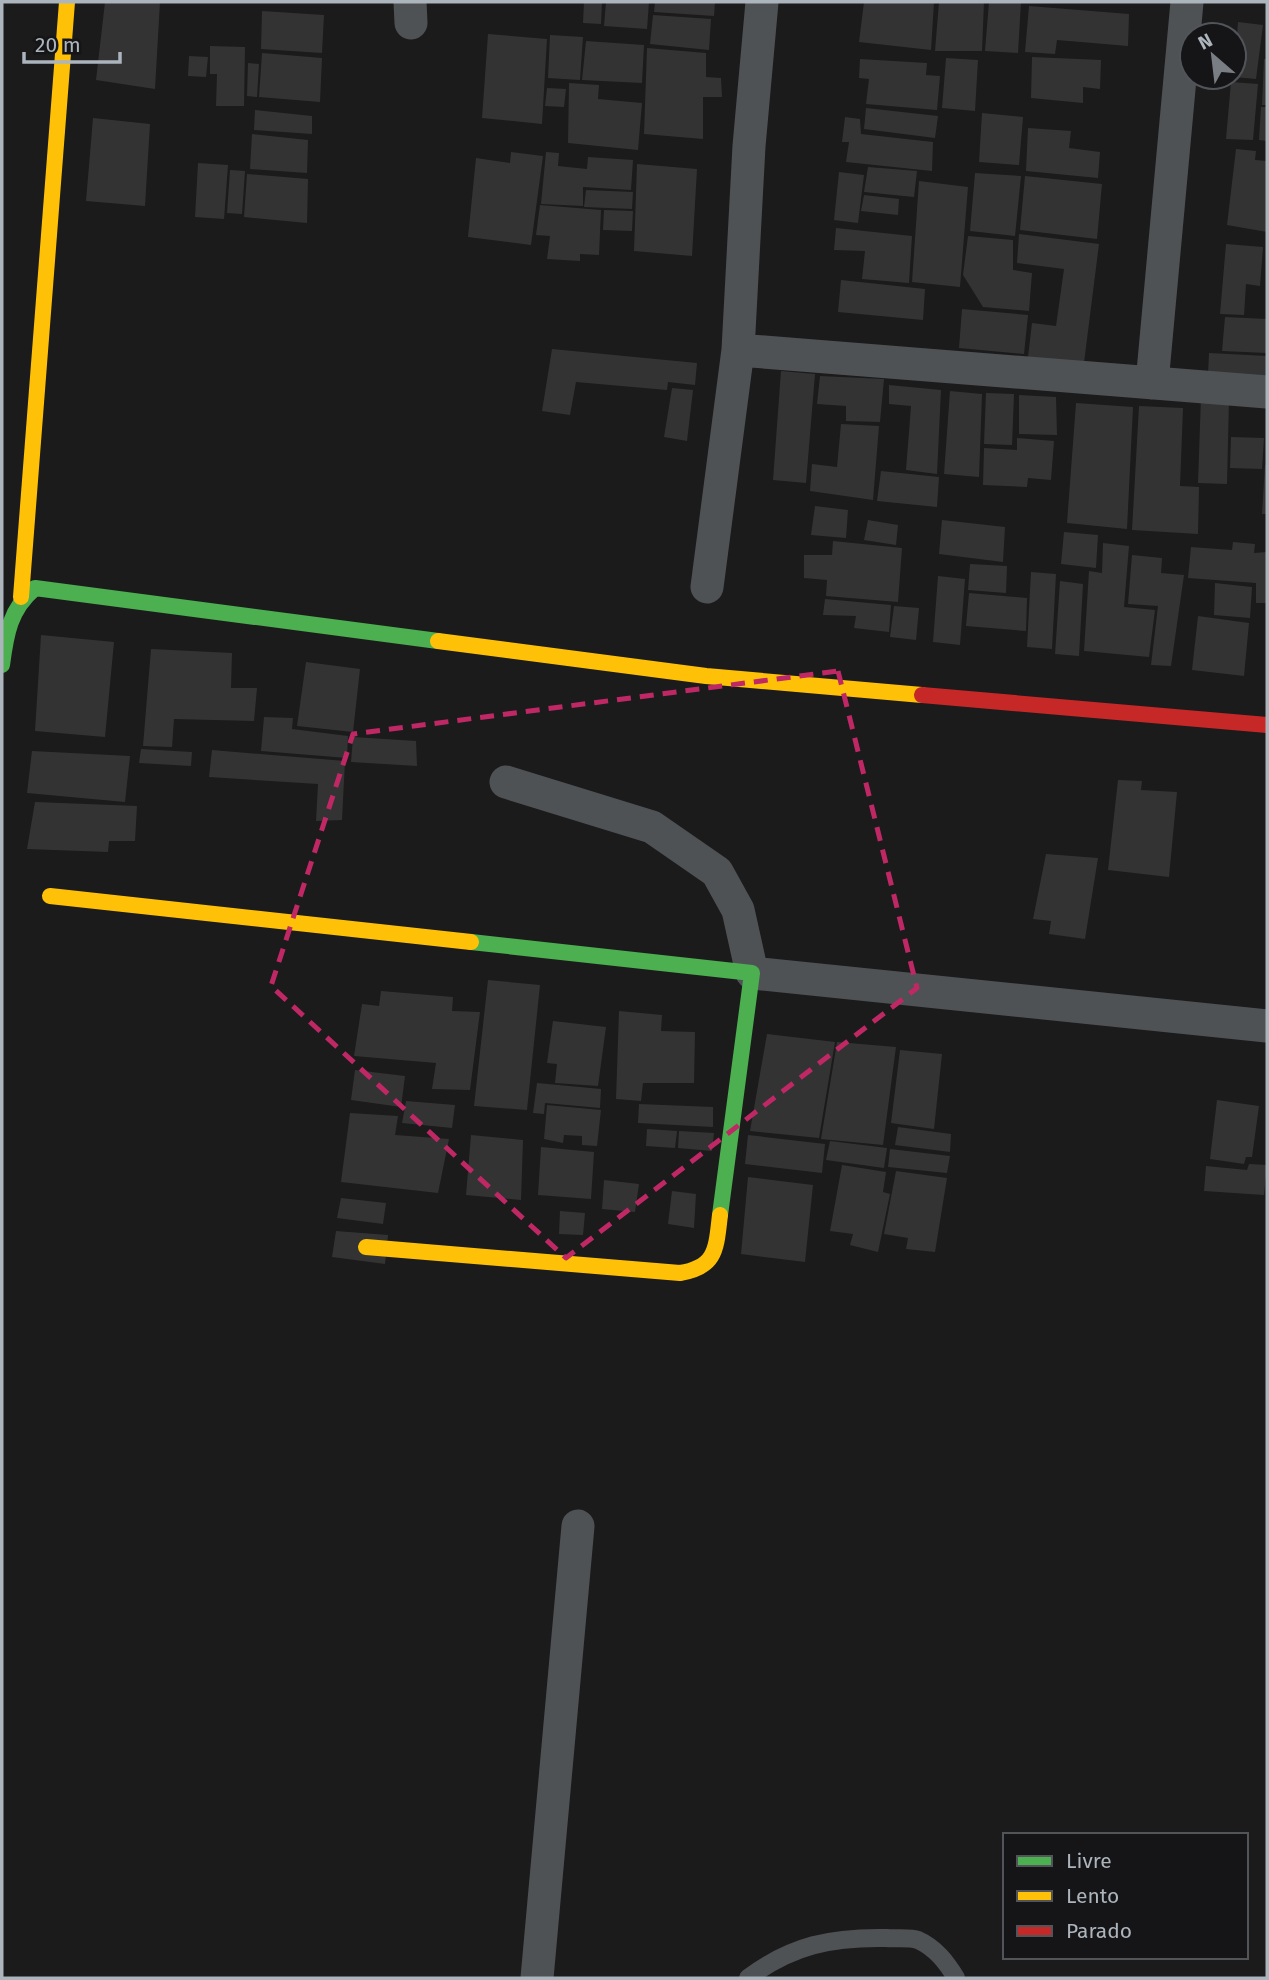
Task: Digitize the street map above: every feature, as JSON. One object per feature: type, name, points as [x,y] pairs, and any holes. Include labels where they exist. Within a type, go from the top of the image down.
[{"type":"street","points":[[22,597],[67,2]]},
{"type":"street","points":[[707,587],[738,350],[749,146],[762,2]]},
{"type":"street","points":[[1152,383],[1187,2]]},
{"type":"street","points":[[738,350],[1267,392]]},
{"type":"street","points":[[2,665],[12,614],[22,597],[35,587],[706,676],[1267,725]]},
{"type":"street","points":[[366,1247],[680,1273],[701,1270],[713,1258],[752,973],[738,910],[717,872],[652,827],[506,782]]},
{"type":"street","points":[[50,896],[1267,1027]]},
{"type":"street","points":[[537,1978],[578,1526]]},
{"type":"lane","points":[[748,1978],[772,1961],[802,1947],[853,1937],[917,1939],[944,1958],[956,1978]]},
{"type":"highlighted area","points":[[838,671],[917,988],[566,1258],[271,986],[353,734]]},
{"type":"building","points":[[105,2],[160,2],[155,89],[96,80]]},
{"type":"building","points":[[584,2],[602,2],[601,24],[583,23]]},
{"type":"building","points":[[606,2],[649,2],[647,29],[604,26]]},
{"type":"building","points":[[655,2],[715,2],[714,16],[654,12]]},
{"type":"building","points":[[864,2],[934,2],[931,50],[859,42]]},
{"type":"building","points":[[939,2],[984,2],[982,51],[935,51]]},
{"type":"building","points":[[989,2],[1021,2],[1018,53],[985,51]]},
{"type":"building","points":[[1029,6],[1129,14],[1128,46],[1057,40],[1055,54],[1025,52]]},
{"type":"building","points":[[262,11],[324,15],[322,53],[261,49]]},
{"type":"building","points":[[653,15],[711,19],[709,50],[650,44]]},
{"type":"building","points":[[1248,23],[1263,25],[1256,79],[1248,78]]},
{"type":"building","points":[[488,34],[547,39],[542,124],[482,118]]},
{"type":"building","points":[[550,35],[583,37],[580,80],[548,78]]},
{"type":"building","points":[[586,41],[644,45],[642,83],[582,80]]},
{"type":"building","points":[[210,46],[245,47],[244,106],[216,106],[217,74],[210,74]]},
{"type":"building","points":[[647,48],[706,53],[706,77],[721,78],[722,97],[703,97],[703,139],[644,134]]},
{"type":"building","points":[[262,53],[322,58],[320,102],[259,97]]},
{"type":"building","points":[[189,56],[208,57],[206,77],[188,76]]},
{"type":"building","points":[[1032,57],[1101,60],[1100,89],[1083,87],[1083,103],[1031,98]]},
{"type":"building","points":[[946,58],[978,60],[975,111],[942,108]]},
{"type":"building","points":[[860,59],[927,63],[926,75],[940,76],[937,110],[866,104],[869,79],[859,78]]},
{"type":"building","points":[[1264,59],[1267,59],[1267,105],[1262,105]]},
{"type":"building","points":[[248,63],[259,64],[257,97],[247,96]]},
{"type":"building","points":[[569,83],[599,85],[598,99],[642,103],[638,150],[568,143]]},
{"type":"building","points":[[1248,83],[1258,84],[1253,140],[1226,139],[1230,91],[1248,91]]},
{"type":"building","points":[[547,88],[566,89],[564,107],[545,106]]},
{"type":"building","points":[[1261,107],[1267,107],[1267,141],[1259,140]]},
{"type":"building","points":[[866,108],[938,116],[935,138],[864,129]]},
{"type":"building","points":[[255,110],[312,116],[312,134],[254,130]]},
{"type":"building","points":[[982,113],[1023,117],[1019,165],[979,162]]},
{"type":"building","points":[[845,117],[860,119],[861,134],[933,142],[932,171],[846,162],[849,142],[842,142]]},
{"type":"building","points":[[93,118],[150,124],[145,206],[86,201]]},
{"type":"building","points":[[1028,128],[1071,131],[1069,148],[1100,152],[1098,178],[1026,171]]},
{"type":"building","points":[[252,134],[308,140],[307,173],[250,169]]},
{"type":"building","points":[[1236,149],[1256,151],[1255,160],[1267,161],[1267,232],[1227,225]]},
{"type":"building","points":[[511,152],[543,156],[531,245],[468,237],[476,158],[510,163]]},
{"type":"building","points":[[546,152],[559,153],[558,166],[587,169],[588,157],[633,160],[631,190],[583,187],[583,206],[541,204]]},
{"type":"building","points":[[198,163],[228,165],[224,219],[195,217]]},
{"type":"building","points":[[637,164],[697,169],[692,256],[634,251]]},
{"type":"building","points":[[868,167],[917,171],[914,197],[864,192]]},
{"type":"building","points":[[230,170],[245,171],[242,214],[227,213]]},
{"type":"building","points":[[839,172],[864,175],[858,223],[834,220]]},
{"type":"building","points":[[975,173],[1021,176],[1015,236],[970,231]]},
{"type":"building","points":[[247,174],[308,179],[307,223],[244,217]]},
{"type":"building","points":[[1025,176],[1102,184],[1097,239],[1020,230]]},
{"type":"building","points":[[919,181],[968,187],[960,287],[912,282]]},
{"type":"building","points":[[586,190],[633,192],[632,209],[584,207]]},
{"type":"building","points":[[864,195],[899,199],[898,215],[861,211]]},
{"type":"building","points":[[540,205],[601,210],[599,255],[580,254],[580,261],[547,259],[550,236],[536,235]]},
{"type":"building","points":[[604,210],[633,211],[632,231],[603,230]]},
{"type":"building","points":[[836,228],[912,236],[909,283],[862,279],[865,251],[834,250]]},
{"type":"building","points":[[1019,234],[1099,244],[1084,363],[1028,357],[1032,323],[1056,326],[1064,269],[1017,263]]},
{"type":"building","points":[[968,236],[1013,240],[1013,270],[1032,273],[1029,311],[983,307],[963,275]]},
{"type":"building","points":[[1226,244],[1263,247],[1260,286],[1246,284],[1244,315],[1220,314]]},
{"type":"building","points":[[841,280],[925,289],[923,320],[838,312]]},
{"type":"building","points":[[962,309],[1028,315],[1024,354],[959,348]]},
{"type":"building","points":[[1225,317],[1267,319],[1267,353],[1222,351]]},
{"type":"building","points":[[552,349],[697,363],[695,385],[668,382],[667,390],[576,382],[570,415],[542,411]]},
{"type":"building","points":[[1209,353],[1267,356],[1267,381],[1208,375]]},
{"type":"building","points":[[781,371],[815,374],[806,483],[773,480]]},
{"type":"building","points":[[820,376],[884,379],[880,422],[846,421],[846,406],[817,404]]},
{"type":"building","points":[[889,385],[941,390],[937,474],[906,470],[911,406],[889,404]]},
{"type":"building","points":[[672,388],[693,390],[687,441],[664,437]]},
{"type":"building","points":[[950,391],[982,394],[979,477],[944,474]]},
{"type":"building","points":[[986,393],[1014,394],[1012,445],[984,444]]},
{"type":"building","points":[[1019,395],[1056,397],[1057,435],[1019,434]]},
{"type":"building","points":[[1201,397],[1229,399],[1227,484],[1198,483]]},
{"type":"building","points":[[1076,403],[1133,407],[1127,529],[1067,523]]},
{"type":"building","points":[[1139,406],[1183,408],[1180,486],[1199,487],[1198,534],[1132,530]]},
{"type":"building","points":[[841,424],[879,426],[873,500],[810,491],[812,464],[837,467]]},
{"type":"building","points":[[1231,437],[1264,438],[1262,469],[1230,468]]},
{"type":"building","points":[[1017,438],[1054,441],[1051,480],[1028,478],[1027,487],[983,485],[984,448],[1017,450]]},
{"type":"building","points":[[1265,465],[1267,514],[1262,514]]},
{"type":"building","points":[[881,471],[939,477],[937,507],[877,501]]},
{"type":"building","points":[[815,506],[848,510],[846,538],[811,535]]},
{"type":"building","points":[[868,520],[898,525],[896,545],[864,540]]},
{"type":"building","points":[[942,520],[1005,527],[1003,562],[939,554]]},
{"type":"building","points":[[1064,532],[1098,535],[1096,568],[1061,564]]},
{"type":"building","points":[[833,541],[902,548],[898,602],[826,596],[827,580],[804,578],[804,555],[832,555]]},
{"type":"building","points":[[1233,542],[1255,544],[1254,553],[1267,552],[1267,603],[1256,603],[1256,583],[1188,578],[1191,547],[1232,550]]},
{"type":"building","points":[[1103,543],[1129,546],[1124,607],[1155,610],[1149,657],[1084,651],[1089,571],[1102,573]]},
{"type":"building","points":[[1132,555],[1162,558],[1161,573],[1184,575],[1171,666],[1151,665],[1158,606],[1128,604]]},
{"type":"building","points":[[970,564],[1007,566],[1006,593],[968,590]]},
{"type":"building","points":[[1031,572],[1056,574],[1052,649],[1027,647]]},
{"type":"building","points":[[938,576],[965,579],[960,645],[933,642]]},
{"type":"building","points":[[1060,581],[1083,584],[1079,656],[1055,654]]},
{"type":"building","points":[[1215,583],[1252,587],[1250,618],[1214,615]]},
{"type":"building","points":[[969,593],[1027,598],[1026,631],[966,626]]},
{"type":"building","points":[[825,599],[891,605],[889,632],[854,628],[856,616],[823,615]]},
{"type":"building","points":[[894,606],[919,608],[916,640],[890,637]]},
{"type":"building","points":[[1198,616],[1249,623],[1244,676],[1192,670]]},
{"type":"building","points":[[41,635],[114,642],[105,737],[35,731]]},
{"type":"building","points":[[151,649],[232,653],[231,688],[257,688],[254,721],[174,719],[172,747],[143,746]]},
{"type":"building","points":[[306,662],[360,669],[353,732],[297,726]]},
{"type":"building","points":[[264,717],[293,718],[292,729],[348,736],[347,758],[261,751]]},
{"type":"building","points":[[353,737],[416,741],[417,766],[351,762]]},
{"type":"building","points":[[141,749],[192,752],[191,766],[139,763]]},
{"type":"building","points":[[212,750],[345,761],[342,820],[316,821],[318,784],[209,777]]},
{"type":"building","points":[[32,751],[130,756],[125,802],[27,793]]},
{"type":"building","points":[[1118,780],[1142,781],[1141,790],[1177,792],[1169,877],[1108,870]]},
{"type":"building","points":[[35,802],[137,806],[135,841],[109,841],[108,852],[27,849]]},
{"type":"building","points":[[1046,854],[1098,858],[1085,939],[1049,934],[1051,921],[1033,919]]},
{"type":"building","points":[[488,980],[540,985],[527,1110],[474,1106]]},
{"type":"building","points":[[381,991],[453,997],[452,1011],[480,1012],[470,1090],[432,1089],[436,1063],[354,1056],[362,1004],[379,1006]]},
{"type":"building","points":[[619,1011],[662,1015],[661,1031],[695,1032],[694,1083],[643,1083],[641,1101],[616,1099]]},
{"type":"building","points":[[553,1021],[606,1027],[598,1086],[555,1083],[557,1064],[547,1063]]},
{"type":"building","points":[[767,1034],[835,1042],[819,1138],[750,1131]]},
{"type":"building","points":[[837,1042],[896,1047],[883,1145],[821,1139]]},
{"type":"building","points":[[900,1050],[942,1054],[934,1129],[891,1123]]},
{"type":"building","points":[[355,1070],[405,1076],[401,1107],[351,1100]]},
{"type":"building","points":[[537,1083],[601,1089],[600,1108],[545,1103],[544,1114],[533,1113]]},
{"type":"building","points":[[1217,1100],[1259,1106],[1252,1157],[1246,1157],[1244,1164],[1210,1159]]},
{"type":"building","points":[[406,1101],[455,1105],[452,1128],[402,1123]]},
{"type":"building","points":[[639,1104],[713,1107],[713,1127],[638,1123]]},
{"type":"building","points":[[547,1105],[601,1110],[597,1146],[582,1145],[582,1136],[564,1135],[563,1143],[544,1139]]},
{"type":"building","points":[[350,1113],[398,1116],[395,1135],[449,1139],[438,1193],[341,1182]]},
{"type":"building","points":[[898,1127],[951,1134],[950,1152],[895,1145]]},
{"type":"building","points":[[647,1129],[677,1131],[675,1148],[646,1146]]},
{"type":"building","points":[[679,1131],[714,1133],[712,1151],[678,1148]]},
{"type":"building","points":[[471,1135],[523,1140],[521,1200],[466,1195]]},
{"type":"building","points":[[748,1135],[825,1144],[822,1173],[745,1164]]},
{"type":"building","points":[[830,1141],[887,1148],[884,1168],[826,1160]]},
{"type":"building","points":[[541,1147],[594,1152],[591,1199],[538,1195]]},
{"type":"building","points":[[890,1149],[950,1156],[947,1173],[888,1167]]},
{"type":"building","points":[[1249,1164],[1267,1165],[1264,1195],[1204,1191],[1206,1166],[1247,1170]]},
{"type":"building","points":[[842,1165],[886,1172],[883,1192],[890,1194],[878,1252],[850,1245],[853,1234],[830,1231]]},
{"type":"building","points":[[896,1171],[947,1178],[935,1252],[906,1249],[908,1238],[884,1234]]},
{"type":"building","points":[[748,1177],[813,1185],[805,1262],[741,1254]]},
{"type":"building","points":[[604,1180],[639,1184],[635,1212],[602,1209]]},
{"type":"building","points":[[672,1191],[696,1194],[694,1228],[668,1224]]},
{"type":"building","points":[[341,1198],[386,1203],[383,1224],[337,1218]]},
{"type":"building","points":[[560,1211],[585,1213],[583,1235],[559,1234]]},
{"type":"building","points":[[336,1231],[388,1235],[385,1264],[332,1257]]},
{"type":"traffic: fast","points":[[2,665],[5,643],[15,613],[35,588],[438,641]]},
{"type":"traffic: fast","points":[[471,942],[752,973],[720,1215]]},
{"type":"traffic: slow","points":[[21,597],[67,2]]},
{"type":"traffic: slow","points":[[438,641],[706,676],[922,695]]},
{"type":"traffic: slow","points":[[50,896],[471,942]]},
{"type":"traffic: slow","points":[[366,1247],[680,1273],[708,1261],[715,1246],[720,1215]]},
{"type":"traffic: jam","points":[[922,695],[1267,725]]}]
